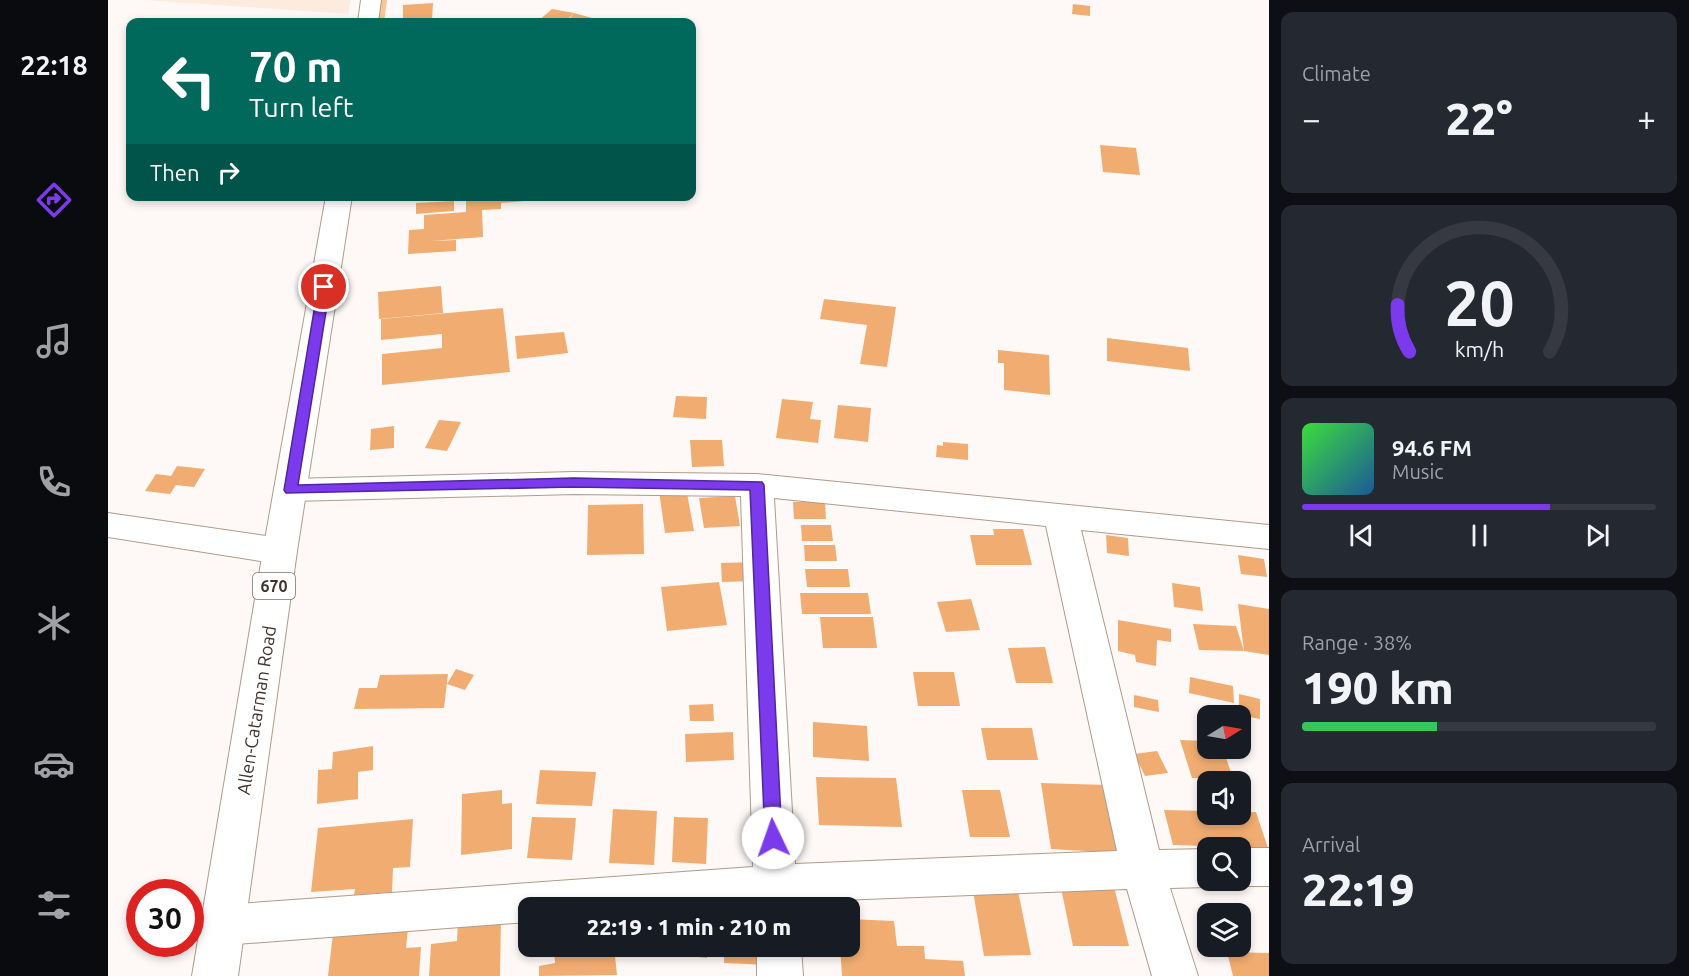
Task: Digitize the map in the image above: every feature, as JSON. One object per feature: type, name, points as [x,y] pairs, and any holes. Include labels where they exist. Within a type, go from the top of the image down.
[{"type":"street","points":[[369,18],[371,0]]},
{"type":"street","name":"Allen-Catarman Road","points":[[215,976],[280,551],[338,201]]},
{"type":"street","points":[[291,490],[574,483],[757,485],[1269,537]]},
{"type":"street","points":[[757,485],[776,896]]},
{"type":"street","points":[[1060,517],[1142,868],[1174,976]]},
{"type":"street","points":[[108,525],[280,551]]},
{"type":"street","points":[[223,925],[776,896],[1142,868],[1197,867]]},
{"type":"street","points":[[1251,867],[1269,867]]},
{"type":"street","points":[[779,957],[780,976]]},
{"type":"shaded area","points":[[145,0],[351,0],[348,14]]},
{"type":"building","points":[[433,3],[432,18],[403,18],[403,5]]},
{"type":"building","points":[[1073,4],[1090,6],[1090,16],[1072,14]]},
{"type":"building","points":[[552,9],[574,13],[569,18],[542,18]]},
{"type":"building","points":[[574,13],[592,18],[570,18]]},
{"type":"building","points":[[1100,145],[1136,148],[1140,175],[1103,172]]},
{"type":"building","points":[[454,201],[454,211],[416,214],[416,203]]},
{"type":"building","points":[[466,201],[525,201],[501,203],[501,209],[482,210],[483,237],[431,241],[456,240],[456,251],[408,254],[409,230],[424,229],[424,215],[466,212]]},
{"type":"building","points":[[441,286],[443,313],[379,319],[378,292]]},
{"type":"building","points":[[824,299],[896,307],[887,367],[860,364],[867,325],[820,319]]},
{"type":"building","points":[[503,308],[510,372],[382,385],[382,354],[442,348],[442,334],[381,340],[381,319]]},
{"type":"building","points":[[564,332],[568,353],[517,359],[515,336]]},
{"type":"building","points":[[1107,338],[1188,348],[1190,371],[1107,361]]},
{"type":"building","points":[[998,350],[1049,355],[1050,395],[1004,390],[1004,363],[998,363]]},
{"type":"building","points":[[676,396],[707,397],[706,419],[673,417]]},
{"type":"building","points":[[782,399],[813,402],[810,419],[821,420],[818,443],[776,438]]},
{"type":"building","points":[[838,405],[871,408],[868,442],[834,438]]},
{"type":"building","points":[[439,420],[461,422],[447,451],[425,448]]},
{"type":"building","points":[[394,426],[394,448],[370,450],[371,429]]},
{"type":"building","points":[[690,440],[722,440],[724,466],[692,467]]},
{"type":"building","points":[[943,442],[968,444],[968,460],[936,457],[937,445],[943,446]]},
{"type":"building","points":[[177,466],[205,469],[194,487],[176,485],[170,494],[145,491],[156,474],[171,476]]},
{"type":"building","points":[[686,488],[694,531],[665,533],[659,491]]},
{"type":"building","points":[[735,496],[740,526],[704,528],[699,498]]},
{"type":"building","points":[[793,502],[825,502],[826,519],[794,519]]},
{"type":"building","points":[[643,504],[644,554],[587,555],[588,505]]},
{"type":"building","points":[[801,525],[831,525],[833,541],[802,541]]},
{"type":"building","points":[[993,529],[1023,529],[1032,565],[976,565],[970,535],[994,535]]},
{"type":"building","points":[[1106,535],[1128,538],[1129,556],[1107,553]]},
{"type":"building","points":[[804,545],[835,545],[837,561],[805,561]]},
{"type":"building","points":[[1238,555],[1264,559],[1267,577],[1241,574]]},
{"type":"building","points":[[755,562],[757,581],[722,582],[721,563]]},
{"type":"building","points":[[805,569],[848,569],[850,587],[807,587]]},
{"type":"building","points":[[719,582],[727,625],[667,631],[661,587]]},
{"type":"building","points":[[1172,583],[1200,587],[1203,611],[1174,607]]},
{"type":"building","points":[[800,593],[868,593],[871,614],[802,614]]},
{"type":"building","points":[[971,599],[980,630],[946,632],[937,602]]},
{"type":"building","points":[[1238,604],[1269,609],[1269,655],[1244,651]]},
{"type":"building","points":[[820,617],[873,617],[877,648],[823,648]]},
{"type":"building","points":[[1118,620],[1171,629],[1171,642],[1157,640],[1156,666],[1136,662],[1135,655],[1118,651]]},
{"type":"building","points":[[1193,624],[1236,626],[1244,651],[1199,650]]},
{"type":"building","points":[[1045,647],[1053,683],[1016,683],[1008,648]]},
{"type":"building","points":[[456,669],[474,675],[465,690],[447,684]]},
{"type":"building","points":[[913,672],[954,672],[960,706],[918,706]]},
{"type":"building","points":[[448,674],[444,708],[354,709],[359,688],[377,688],[380,675]]},
{"type":"building","points":[[1190,677],[1233,686],[1234,703],[1189,693]]},
{"type":"building","points":[[1239,694],[1260,699],[1260,719],[1251,717],[1251,705],[1239,705]]},
{"type":"building","points":[[1134,695],[1158,700],[1159,712],[1134,707]]},
{"type":"building","points":[[713,704],[714,721],[690,721],[689,705]]},
{"type":"building","points":[[813,722],[867,726],[869,761],[813,757]]},
{"type":"building","points":[[981,728],[1032,728],[1038,760],[987,760]]},
{"type":"building","points":[[733,732],[734,760],[686,762],[685,734]]},
{"type":"building","points":[[1180,740],[1197,741],[1197,759],[1227,759],[1230,771],[1197,771],[1197,778],[1192,778]]},
{"type":"building","points":[[373,746],[373,770],[358,772],[358,799],[317,804],[318,770],[332,769],[333,752]]},
{"type":"building","points":[[1157,751],[1168,773],[1145,776],[1134,754]]},
{"type":"building","points":[[540,770],[596,772],[592,806],[536,804]]},
{"type":"building","points":[[816,777],[896,778],[902,827],[819,825]]},
{"type":"building","points":[[1041,783],[1107,785],[1121,853],[1051,849]]},
{"type":"building","points":[[502,790],[502,804],[512,803],[512,849],[461,855],[462,794]]},
{"type":"building","points":[[962,790],[1000,790],[1010,837],[970,837]]},
{"type":"building","points":[[613,809],[657,811],[654,865],[609,863]]},
{"type":"building","points":[[1164,810],[1197,811],[1197,825],[1251,825],[1251,812],[1256,812],[1268,848],[1251,847],[1251,837],[1197,837],[1197,846],[1173,845]]},
{"type":"building","points":[[532,817],[576,818],[572,860],[527,858]]},
{"type":"building","points":[[674,817],[708,818],[706,864],[672,862]]},
{"type":"building","points":[[413,819],[410,867],[393,868],[392,892],[354,895],[355,889],[311,892],[318,828]]},
{"type":"building","points":[[1060,883],[1113,883],[1129,946],[1073,946]]},
{"type":"building","points":[[973,891],[1018,891],[1031,955],[984,956]]},
{"type":"building","points":[[501,916],[500,976],[429,976],[431,944],[457,941],[458,920]]},
{"type":"building","points":[[409,919],[406,948],[421,947],[419,976],[328,976],[334,925]]},
{"type":"building","points":[[860,919],[894,921],[897,946],[924,946],[925,959],[963,961],[965,976],[842,976],[841,957],[860,957]]},
{"type":"building","points":[[1251,953],[1269,953],[1269,976],[1233,976],[1228,957],[1251,957]]},
{"type":"building","points":[[555,957],[615,957],[617,975],[539,976],[539,966],[555,963]]},
{"type":"building","points":[[724,957],[769,957],[769,965],[724,963]]},
{"type":"waterway","points":[[381,18],[383,0]]},
{"type":"route","points":[[324,287],[291,490],[574,483],[757,485],[773,838]]}]
